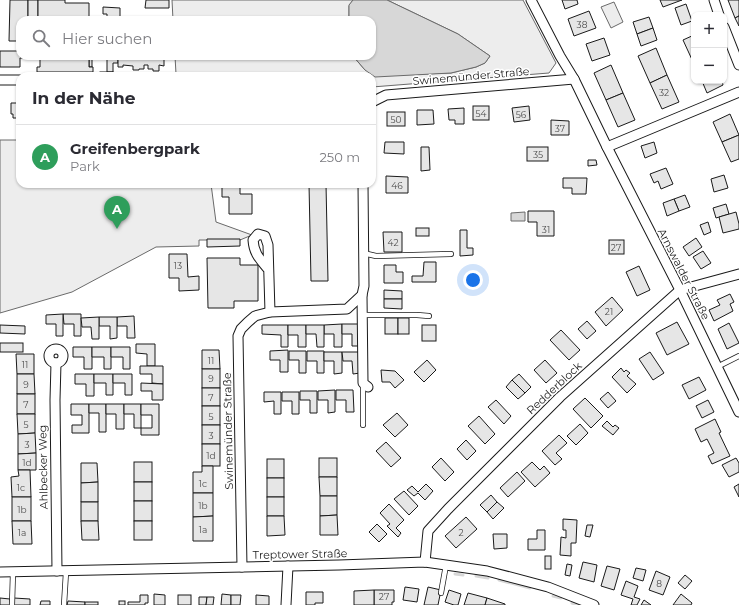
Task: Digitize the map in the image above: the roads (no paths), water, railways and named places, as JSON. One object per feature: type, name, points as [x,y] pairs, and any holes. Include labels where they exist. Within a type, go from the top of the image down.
[{"type":"street","name":"Arnswalder Straße","points":[[532,0],[560,56],[574,79],[606,147],[680,290],[717,367],[736,400],[739,412]]},
{"type":"street","points":[[714,0],[719,12]]},
{"type":"street","points":[[727,35],[739,65]]},
{"type":"street","name":"Swinemünder Straße","points":[[376,100],[386,95],[574,79]]},
{"type":"street","points":[[0,80],[16,80]]},
{"type":"street","points":[[606,147],[739,92]]},
{"type":"street","points":[[363,188],[364,286],[362,295],[366,385]]},
{"type":"street","points":[[268,269],[270,312]]},
{"type":"street","name":"Redderblock","points":[[426,562],[428,531],[560,397],[680,290],[739,274]]},
{"type":"street","name":"Swinemünder Straße","points":[[242,567],[238,336],[242,329],[255,316],[270,312],[347,309],[362,295]]},
{"type":"street","name":"Ahlbecker Weg","points":[[56,364],[55,400],[61,571]]},
{"type":"street","name":"Treptower Straße","points":[[0,572],[426,562],[487,571],[548,586],[594,605]]},
{"type":"street","points":[[286,605],[288,566]]},
{"type":"lane","points":[[363,253],[376,256],[451,254]]},
{"type":"lane","points":[[363,315],[429,316]]},
{"type":"lane","points":[[717,367],[739,356]]},
{"type":"lane","points":[[363,425],[366,385]]},
{"type":"lane","points":[[441,593],[446,565]]},
{"type":"lane","points":[[61,571],[64,605]]},
{"type":"lane","points":[[12,605],[13,572]]},
{"type":"waterway","points":[[455,574],[463,575]]},
{"type":"waterway","points":[[476,576],[488,578]]},
{"type":"waterway","points":[[499,580],[530,588]]},
{"type":"waterway","points":[[553,596],[561,598]]},
{"type":"waterway","points":[[572,603],[577,605]]},
{"type":"place","name":"Greifenbergpark","points":[[117,229]]}]
